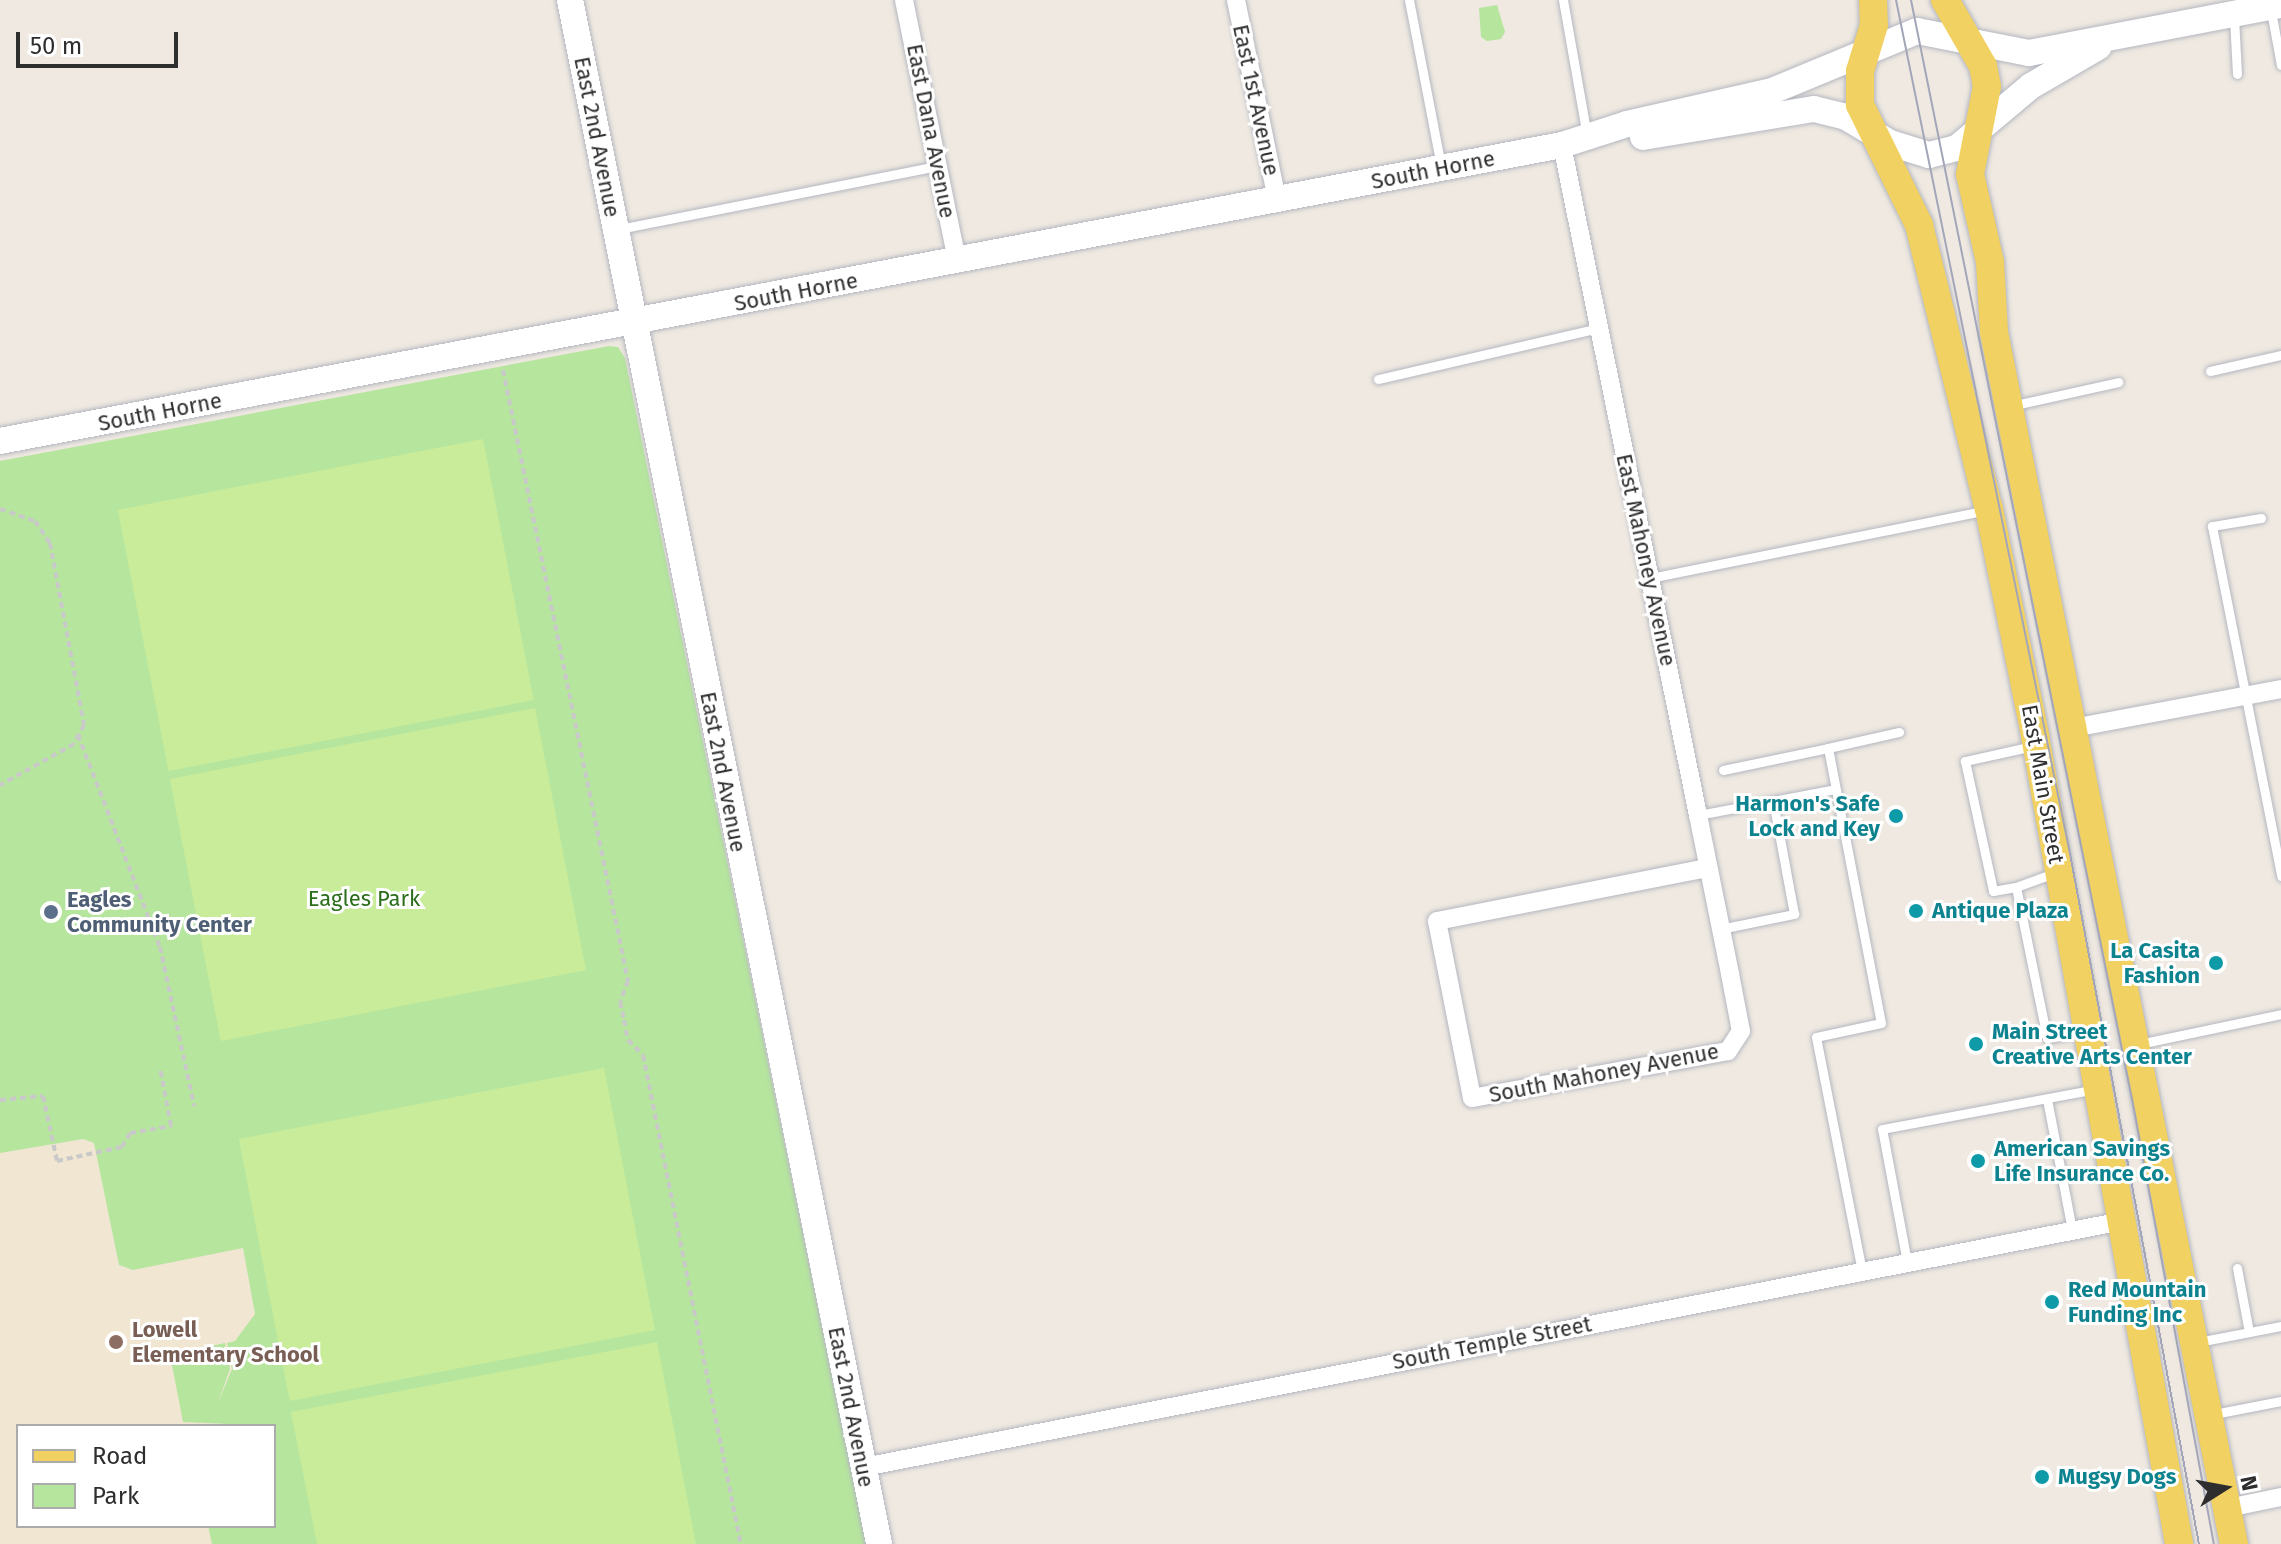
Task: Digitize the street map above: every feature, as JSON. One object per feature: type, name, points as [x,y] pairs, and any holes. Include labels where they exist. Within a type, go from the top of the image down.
[{"type":"main road","points":[[1872,133],[1860,97],[1865,53],[1874,25],[1873,0]]},
{"type":"main road","points":[[1945,0],[1968,45],[1983,66],[1987,86],[1979,133]]},
{"type":"main road","name":"East Main Street","points":[[1872,133],[1919,225],[1989,509],[2037,745],[2179,1544]]},
{"type":"main road","name":"East Main Street","points":[[1979,133],[1970,174],[1990,262],[1994,332],[2234,1544]]},
{"type":"street","name":"East 2nd Avenue","points":[[570,0],[879,1544]]},
{"type":"street","name":"East Dana Avenue","points":[[904,0],[957,261]]},
{"type":"street","name":"East 1st Avenue","points":[[1236,0],[1277,200]]},
{"type":"street","points":[[1865,53],[1917,31],[2017,54],[2108,42],[2276,6]]},
{"type":"street","points":[[1872,133],[1929,155],[1957,148],[1979,133],[2031,86],[2108,42]]},
{"type":"street","name":"South Horne","points":[[0,441],[499,349],[1562,145],[1590,139],[1627,124],[1772,91],[1865,53]]},
{"type":"street","name":"South Horne","points":[[1590,139],[1630,139],[1814,109],[1846,117],[1872,133]]},
{"type":"street","name":"East Mahoney Avenue","points":[[1562,145],[1730,974]]},
{"type":"street","points":[[2073,728],[2281,689]]},
{"type":"street","name":"South Mahoney Avenue","points":[[1708,868],[1437,921],[1472,1098],[1728,1051],[1741,1031],[1730,974]]},
{"type":"street","name":"South Temple Street","points":[[864,1467],[2122,1221]]},
{"type":"street","points":[[2228,1508],[2281,1497]]},
{"type":"lane","points":[[1409,0],[1442,168]]},
{"type":"lane","points":[[1563,0],[1590,139]]},
{"type":"lane","points":[[2276,6],[2281,65]]},
{"type":"lane","points":[[2233,15],[2237,74]]},
{"type":"lane","points":[[616,230],[938,166]]},
{"type":"lane","points":[[1378,379],[1599,328]]},
{"type":"lane","points":[[2210,371],[2281,355]]},
{"type":"lane","points":[[2008,407],[2118,382]]},
{"type":"lane","points":[[1650,578],[1989,509]]},
{"type":"lane","points":[[2261,518],[2212,526],[2281,876]]},
{"type":"lane","points":[[1723,770],[1899,732]]},
{"type":"lane","points":[[2037,745],[1965,761],[1993,891],[2016,887],[2059,871]]},
{"type":"lane","points":[[1828,748],[1881,1023],[1816,1037],[1862,1271]]},
{"type":"lane","points":[[1698,815],[1835,789]]},
{"type":"lane","points":[[1720,929],[1794,914],[1773,801]]},
{"type":"lane","points":[[2016,887],[2047,1038],[2087,1032]]},
{"type":"lane","points":[[2135,1045],[2281,1014]]},
{"type":"lane","points":[[1907,1262],[1882,1129],[2097,1089]]},
{"type":"lane","points":[[2047,1099],[2072,1230]]},
{"type":"lane","points":[[2237,1268],[2249,1332]]},
{"type":"lane","points":[[2195,1343],[2281,1326]]},
{"type":"lane","points":[[2209,1415],[2281,1401]]},
{"type":"path","points":[[499,349],[628,981],[620,1002],[628,1040],[643,1055],[741,1544]]},
{"type":"path","points":[[0,509],[35,521],[50,543],[84,725],[74,744],[0,785]]},
{"type":"path","points":[[78,735],[160,947],[194,1106]]},
{"type":"path","points":[[0,1100],[43,1096],[57,1161],[122,1147],[130,1133],[171,1126],[160,1067]]},
{"type":"shaded area","name":"Lowell Elementary School","points":[[83,1139],[94,1143],[119,1265],[133,1270],[243,1248],[255,1314],[235,1342],[227,1343],[232,1369],[209,1424],[16,1424],[16,1528],[208,1528],[212,1544],[0,1544],[0,1153]]},
{"type":"green space","points":[[1497,5],[1505,32],[1501,39],[1487,41],[1481,37],[1479,8]]},
{"type":"green space","name":"Eagles Park","points":[[609,346],[618,347],[625,358],[866,1544],[212,1544],[208,1528],[276,1528],[276,1424],[183,1422],[170,1355],[225,1343],[230,1369],[217,1405],[232,1369],[227,1343],[235,1341],[255,1314],[243,1248],[133,1270],[119,1265],[94,1143],[83,1139],[0,1153],[0,461]]},
{"type":"green space","points":[[483,439],[534,700],[169,771],[118,510]]},
{"type":"green space","points":[[535,708],[586,970],[221,1041],[170,779]]},
{"type":"green space","points":[[604,1068],[655,1330],[290,1401],[239,1139]]},
{"type":"green space","points":[[657,1342],[696,1544],[317,1544],[291,1412]]},
{"type":"tram line","points":[[1896,0],[2071,859],[2199,1544]]},
{"type":"tram line","points":[[1911,0],[2134,1109],[2214,1544]]},
{"type":"place","name":"Harmon's Safe Lock and Key","points":[[1896,816]]},
{"type":"place","name":"Antique Plaza","points":[[1916,911]]},
{"type":"place","name":"Eagles Community Center","points":[[51,912]]},
{"type":"place","name":"La Casita Fashion","points":[[2216,963]]},
{"type":"place","name":"Main Street Creative Arts Center","points":[[1976,1044]]},
{"type":"place","name":"American Savings Life Insurance Co.","points":[[1978,1161]]},
{"type":"place","name":"Red Mountain Funding Inc","points":[[2052,1302]]},
{"type":"place","name":"Lowell Elementary School","points":[[116,1342]]},
{"type":"place","name":"Mugsy Dogs","points":[[2042,1477]]}]
